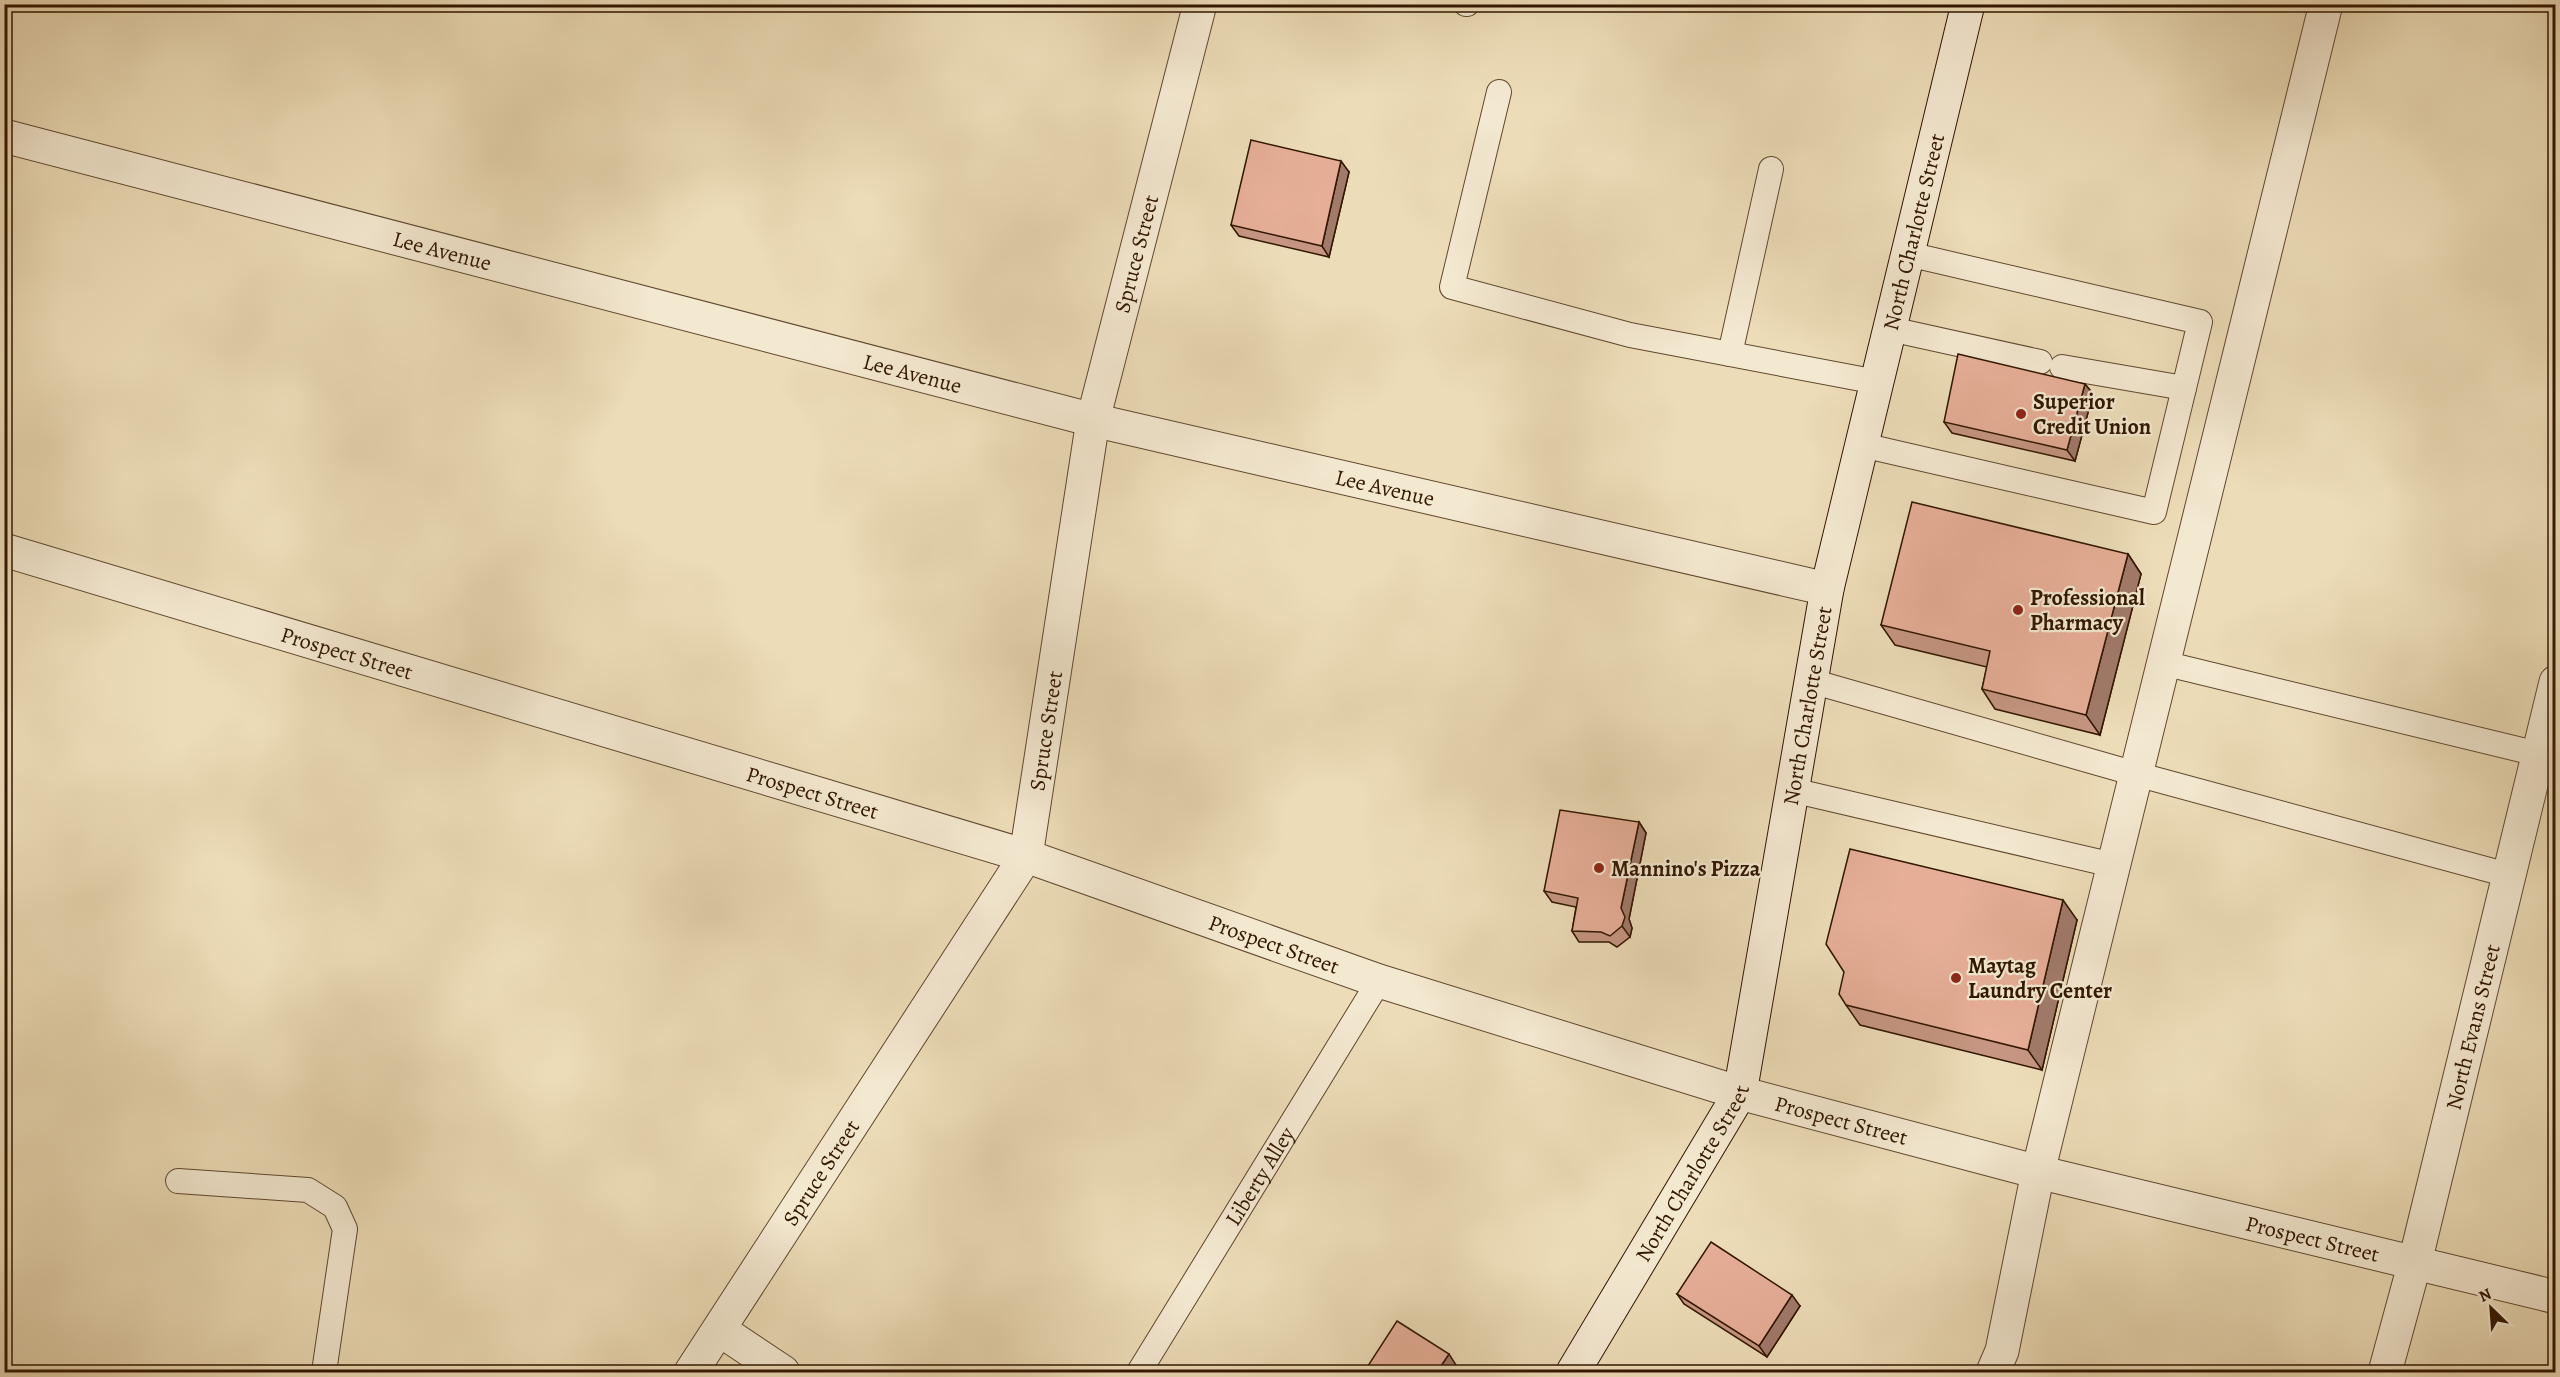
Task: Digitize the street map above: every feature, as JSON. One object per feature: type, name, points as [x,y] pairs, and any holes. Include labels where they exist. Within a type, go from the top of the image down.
[{"type":"street","name":"Spruce Street","points":[[691,1372],[1026,856],[1093,420],[1200,4]]},
{"type":"street","name":"North Charlotte Street","points":[[1573,1372],[1740,1093],[1827,589],[1968,4]]},
{"type":"street","points":[[1993,1372],[2002,1351],[2037,1172],[2326,4]]},
{"type":"street","name":"Lee Avenue","points":[[4,136],[1093,420],[1827,589]]},
{"type":"street","name":"Prospect Street","points":[[4,550],[1026,856],[1379,981],[1740,1093],[2037,1172],[2556,1297]]},
{"type":"street","name":"North Evans Street","points":[[2385,1372],[2415,1262],[2556,682]]},
{"type":"street","points":[[720,1330],[783,1372]]},
{"type":"lane","points":[[1499,92],[1452,286],[1630,334],[1877,382]]},
{"type":"lane","points":[[1730,354],[1772,169]]},
{"type":"lane","points":[[1862,445],[2154,512],[2200,322],[1908,254]]},
{"type":"lane","points":[[1890,329],[2051,364],[2184,388]]},
{"type":"lane","points":[[2163,663],[2538,754]]},
{"type":"lane","points":[[1811,681],[2136,774],[2508,875]]},
{"type":"lane","points":[[1792,790],[2113,865]]},
{"type":"lane","name":"Liberty Alley","points":[[1139,1372],[1379,981]]},
{"type":"lane","points":[[178,1181],[308,1190],[335,1207],[345,1229],[324,1372]]},
{"type":"building","points":[[1251,140],[1341,161],[1322,246],[1231,225]]},
{"type":"building","name":"Superior Credit Union","points":[[1958,354],[2085,384],[2067,450],[1944,422]]},
{"type":"building","name":"Professional Pharmacy","points":[[1912,502],[2128,554],[2086,715],[1982,689],[1990,651],[1881,625]]},
{"type":"building","name":"Mannino's Pizza","points":[[1560,810],[1639,822],[1621,908],[1625,917],[1622,926],[1610,936],[1601,932],[1572,931],[1578,898],[1544,891]]},
{"type":"building","name":"Maytag Laundry Center","points":[[1850,849],[2063,900],[2028,1050],[1846,1005],[1839,994],[1844,972],[1826,944]]},
{"type":"building","points":[[1711,1242],[1792,1295],[1759,1346],[1677,1294]]},
{"type":"building","points":[[1397,1321],[1449,1354],[1437,1372],[1364,1372]]},
{"type":"place","name":"Superior Credit Union","points":[[2021,414]]},
{"type":"place","name":"Professional Pharmacy","points":[[2018,610]]},
{"type":"place","name":"Mannino's Pizza","points":[[1599,868]]},
{"type":"place","name":"Maytag Laundry Center","points":[[1956,978]]}]
